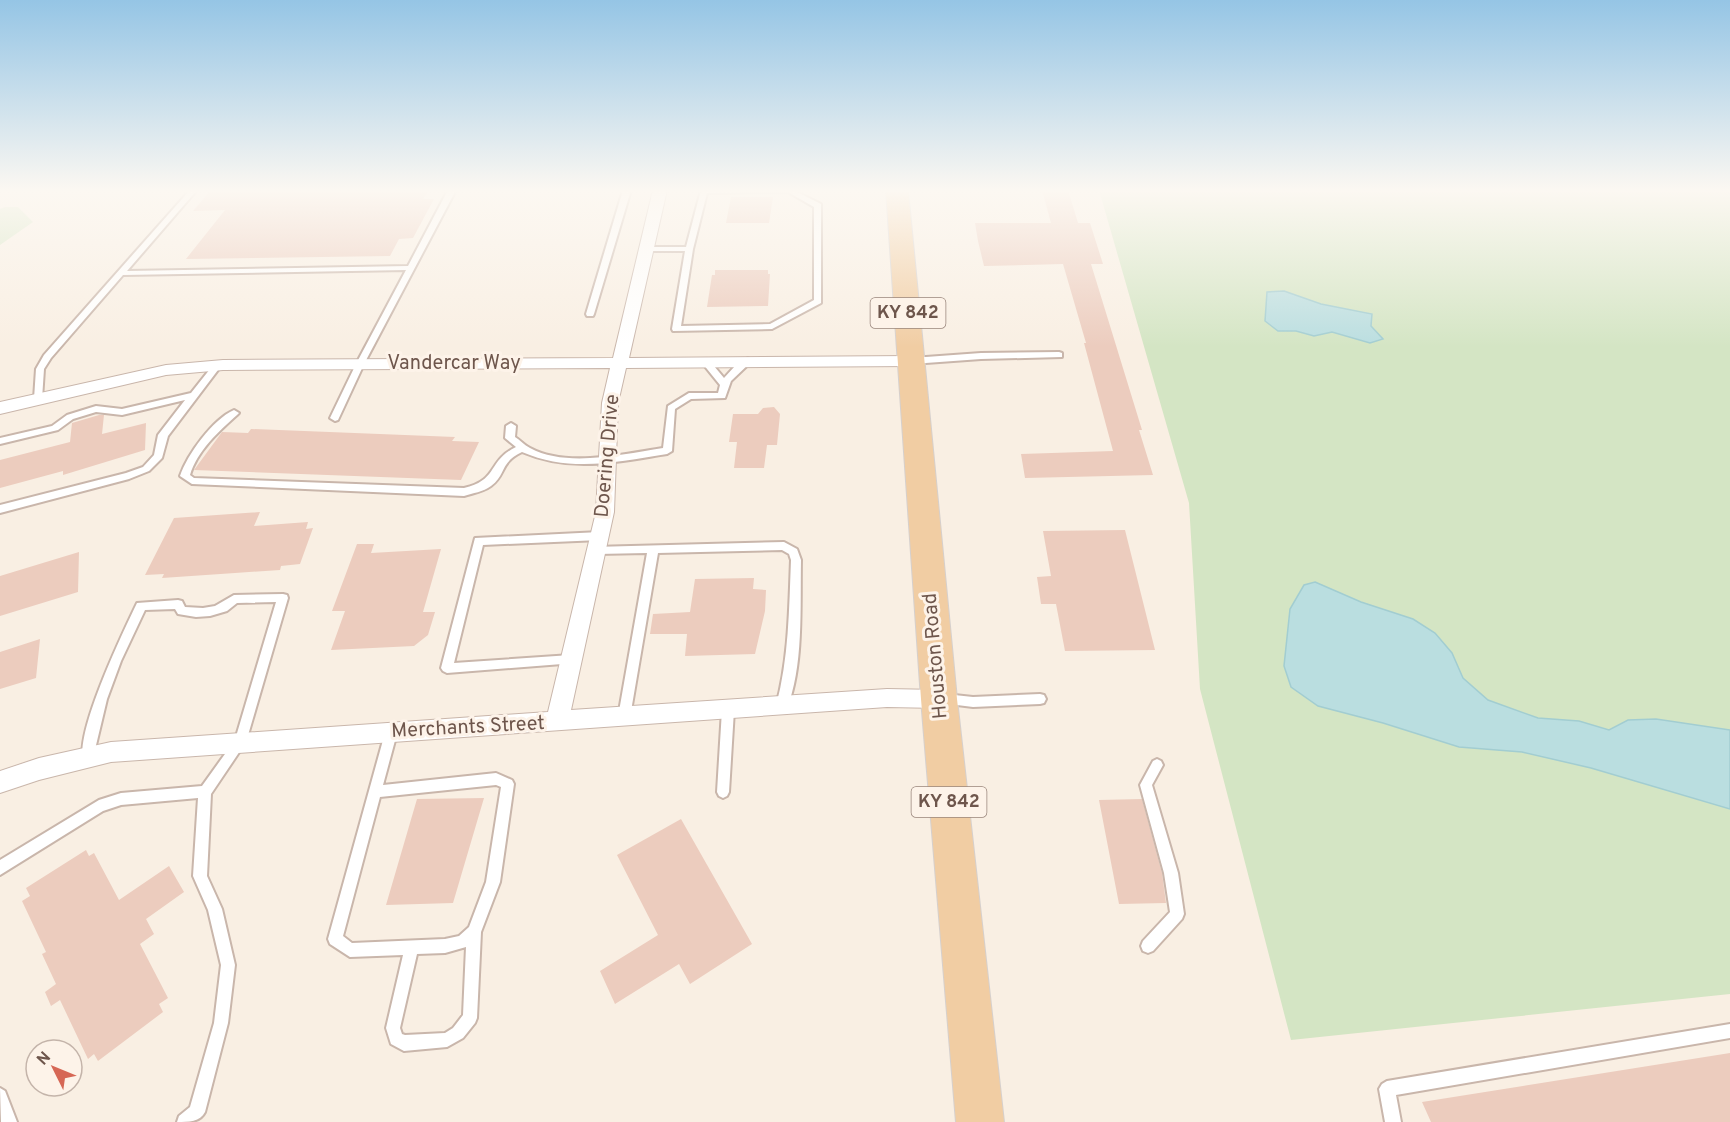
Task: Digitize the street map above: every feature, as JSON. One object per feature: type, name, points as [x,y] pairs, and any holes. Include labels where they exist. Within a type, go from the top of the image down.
[{"type":"main road","name":"Houston Road","points":[[902,242],[939,699],[980,1122]]},
{"type":"street","name":"Doering Drive","points":[[557,722],[607,497],[608,421],[648,242]]},
{"type":"street","name":"Vandercar Way","points":[[0,408],[166,370],[217,366],[912,361]]},
{"type":"street","name":"Merchants Street","points":[[0,782],[39,769],[111,752],[887,698],[939,699]]},
{"type":"lane","points":[[38,399],[40,369],[47,357],[147,242]]},
{"type":"lane","points":[[335,418],[360,364],[424,242]]},
{"type":"lane","points":[[590,314],[611,242]]},
{"type":"lane","points":[[691,242],[676,329],[772,326],[818,301],[818,242]]},
{"type":"lane","points":[[646,249],[689,249]]},
{"type":"lane","points":[[120,273],[411,268]]},
{"type":"lane","points":[[912,361],[981,356],[1059,355]]},
{"type":"lane","points":[[512,426],[510,438],[521,449],[542,458],[568,461],[667,451],[671,408],[688,396],[722,396],[723,382],[730,373],[748,361]]},
{"type":"lane","points":[[706,362],[723,382]]},
{"type":"lane","points":[[0,509],[129,476],[146,469],[159,456],[163,435],[217,366]]},
{"type":"lane","points":[[0,441],[55,429],[70,417],[96,409],[122,412],[192,396]]},
{"type":"lane","points":[[234,413],[218,426],[186,467],[185,476],[192,481],[464,492],[480,488],[490,482],[499,462],[507,454],[521,449]]},
{"type":"lane","points":[[572,660],[447,668],[479,541],[598,543],[653,549],[784,546],[793,552],[796,560],[789,684],[782,706]]},
{"type":"lane","points":[[624,717],[653,549]]},
{"type":"lane","points":[[88,758],[91,728],[111,670],[141,606],[178,604],[182,611],[218,611],[227,607],[234,599],[283,598],[240,742],[205,792],[200,876],[215,909],[228,965],[221,1023],[197,1112],[185,1122]]},
{"type":"lane","points":[[939,699],[973,702],[1040,699]]},
{"type":"lane","points":[[723,792],[728,710]]},
{"type":"lane","points":[[391,733],[335,939],[350,950],[446,946],[462,942],[474,932]]},
{"type":"lane","points":[[1148,946],[1177,914],[1171,873],[1146,785],[1157,765]]},
{"type":"lane","points":[[377,791],[496,779],[508,784],[492,882],[474,932],[470,1017],[458,1033],[447,1040],[404,1043],[396,1039],[393,1029],[412,947]]},
{"type":"lane","points":[[0,868],[99,806],[121,799],[205,792]]},
{"type":"lane","points":[[1394,1122],[1387,1089],[1730,1031]]},
{"type":"lane","points":[[0,1096],[9,1122]]},
{"type":"green space","points":[[1114,242],[1730,242],[1730,994],[1291,1040],[1200,689],[1189,503]]},
{"type":"water","points":[[1284,291],[1321,304],[1372,314],[1371,326],[1383,339],[1370,343],[1332,332],[1314,336],[1296,331],[1278,331],[1265,321],[1267,292]]},
{"type":"water","points":[[1315,582],[1361,602],[1413,619],[1435,633],[1452,653],[1463,678],[1488,700],[1538,718],[1579,721],[1609,730],[1628,720],[1656,719],[1730,730],[1730,809],[1591,768],[1522,752],[1459,747],[1383,723],[1318,706],[1291,687],[1284,666],[1290,609],[1304,585]]},
{"type":"building","points":[[199,242],[397,242],[390,256],[186,259]]},
{"type":"building","points":[[978,242],[1096,242],[1103,264],[1091,264],[1142,430],[1139,430],[1153,475],[1025,478],[1021,454],[1113,451],[1084,343],[1086,343],[1063,264],[984,266]]},
{"type":"building","points":[[715,270],[768,270],[770,274],[768,306],[707,307],[712,275],[715,275]]},
{"type":"building","points":[[774,407],[780,414],[777,445],[767,445],[764,468],[734,468],[737,442],[729,442],[733,414],[758,414],[763,408]]},
{"type":"building","points":[[104,415],[102,434],[146,423],[145,450],[63,475],[63,471],[0,488],[0,460],[70,442],[72,423]]},
{"type":"building","points":[[251,429],[455,437],[452,441],[479,442],[461,480],[194,470],[222,432],[248,433]]},
{"type":"building","points":[[260,512],[254,526],[308,522],[306,529],[313,528],[300,564],[281,566],[280,570],[162,578],[164,574],[145,575],[174,518]]},
{"type":"building","points":[[1125,530],[1155,650],[1065,651],[1056,604],[1041,604],[1037,577],[1051,576],[1043,531]]},
{"type":"building","points":[[357,544],[374,544],[371,553],[441,549],[423,612],[435,612],[428,635],[414,646],[331,650],[345,611],[332,611]]},
{"type":"building","points":[[79,552],[78,592],[0,616],[0,576]]},
{"type":"building","points":[[754,578],[753,589],[766,590],[765,611],[755,654],[685,656],[687,634],[650,634],[653,614],[690,612],[695,579]]},
{"type":"building","points":[[40,639],[36,678],[0,689],[0,652]]},
{"type":"building","points":[[484,798],[453,903],[386,905],[417,799]]},
{"type":"building","points":[[1142,799],[1162,873],[1166,903],[1119,904],[1099,800]]},
{"type":"building","points":[[681,819],[752,944],[690,984],[679,964],[615,1004],[600,971],[658,935],[617,855]]},
{"type":"building","points":[[86,850],[89,856],[94,853],[119,900],[169,866],[184,892],[146,919],[154,934],[140,944],[168,998],[159,1004],[163,1012],[98,1061],[94,1054],[88,1059],[84,1051],[84,1038],[78,1038],[60,1000],[51,1006],[45,992],[56,984],[42,954],[46,952],[22,901],[30,896],[26,888]]},
{"type":"building","points":[[1730,1053],[1730,1122],[1431,1122],[1422,1102]]}]
